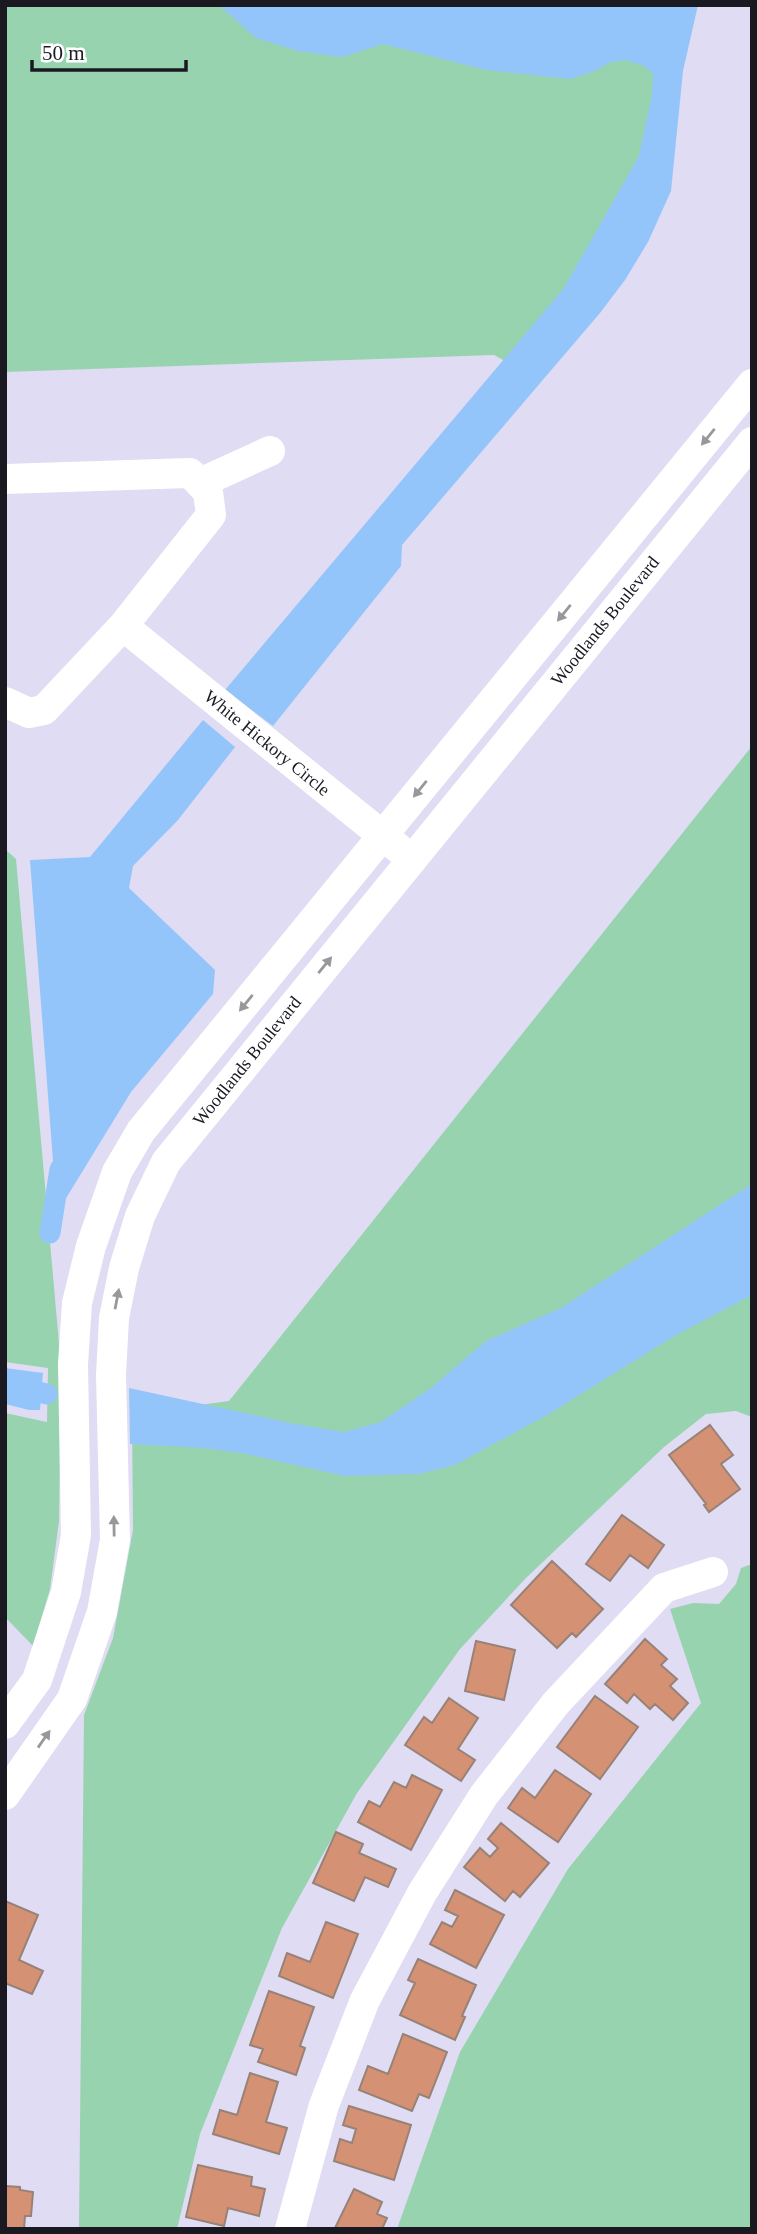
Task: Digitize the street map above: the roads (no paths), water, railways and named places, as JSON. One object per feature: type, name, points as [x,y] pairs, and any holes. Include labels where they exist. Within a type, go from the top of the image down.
[{"type":"street","name":"Woodlands Boulevard","points":[[5,1724],[37,1680],[66,1592],[76,1535],[73,1364],[78,1303],[91,1246],[117,1172],[141,1131],[752,384]]},
{"type":"street","name":"Woodlands Boulevard","points":[[5,1795],[72,1699],[102,1612],[115,1540],[111,1375],[114,1318],[124,1268],[140,1216],[166,1162],[752,442]]},
{"type":"street","points":[[200,483],[270,450]]},
{"type":"street","points":[[5,479],[190,473],[208,492],[211,514],[123,626],[44,710],[29,713],[5,702]]},
{"type":"street","name":"White Hickory Circle","points":[[123,626],[382,836],[413,858]]},
{"type":"street","points":[[290,2229],[324,2105],[365,2000],[422,1893],[477,1805],[555,1703],[664,1588],[713,1572]]},
{"type":"water","points":[[219,5],[698,5],[683,71],[671,191],[648,242],[625,280],[600,313],[402,545],[401,566],[273,726],[225,690],[564,288],[639,156],[652,95],[653,73],[642,65],[626,60],[611,62],[570,79],[486,70],[383,44],[342,57],[298,51],[256,38]]},
{"type":"water","points":[[203,720],[235,747],[178,820],[133,866],[129,888],[215,970],[213,994],[131,1092],[57,1213],[30,860],[90,857]]},
{"type":"water","points":[[752,1184],[752,1295],[676,1335],[547,1415],[455,1465],[419,1474],[345,1476],[242,1453],[130,1444],[129,1388],[344,1432],[381,1422],[431,1388],[486,1341],[561,1308]]},
{"type":"water","points":[[5,1368],[43,1373],[40,1410],[5,1404]]},
{"type":"waterway","points":[[50,1233],[60,1169]]},
{"type":"waterway","points":[[5,1385],[47,1394]]}]
